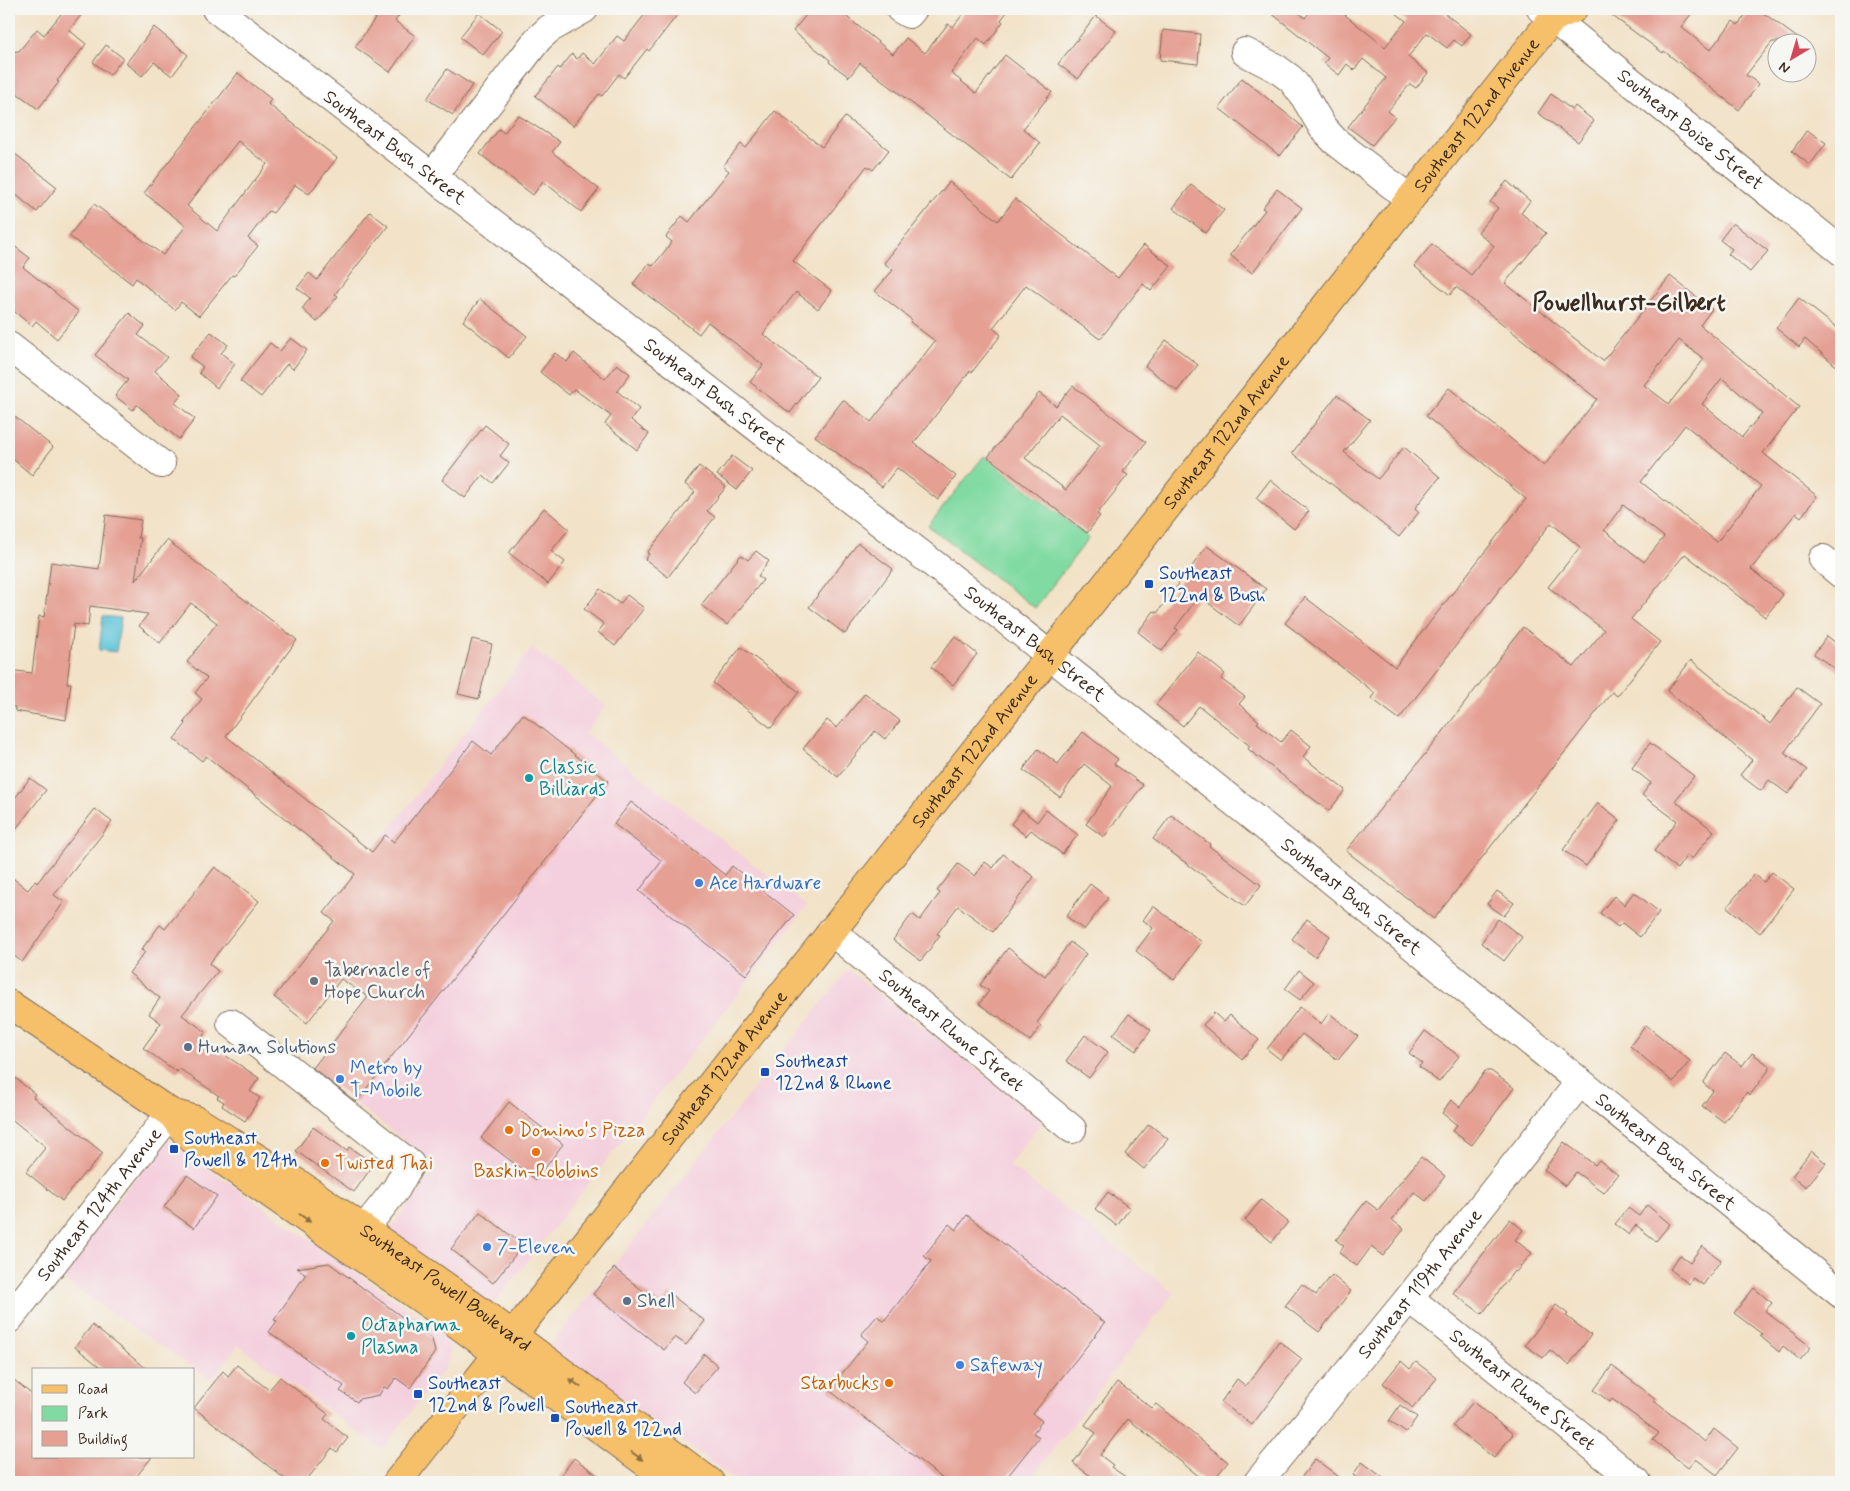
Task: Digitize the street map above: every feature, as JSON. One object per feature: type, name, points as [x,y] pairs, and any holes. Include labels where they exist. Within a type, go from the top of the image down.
[{"type":"main road","name":"Southeast 122nd Avenue","points":[[397,1482],[1410,199],[1555,11]]},
{"type":"main road","name":"Southeast Powell Boulevard","points":[[9,1004],[171,1113],[196,1120],[302,1186],[364,1229],[672,1482]]},
{"type":"main road","name":"Southeast Powell Boulevard","points":[[171,1113],[189,1138],[453,1321],[505,1345],[710,1482]]},
{"type":"street","name":"Southeast Bush Street","points":[[216,9],[892,530],[1049,654],[1313,865],[1841,1294]]},
{"type":"street","points":[[433,175],[538,39],[549,28],[584,9]]},
{"type":"street","name":"Southeast Boise Street","points":[[1555,11],[1841,251]]},
{"type":"street","points":[[1245,52],[1276,68],[1291,79],[1304,96],[1323,128],[1335,141],[1410,199]]},
{"type":"street","points":[[9,346],[162,464]]},
{"type":"street","name":"Southeast Rhone Street","points":[[832,931],[1072,1129]]},
{"type":"street","points":[[231,1024],[410,1164],[396,1189],[364,1229]]},
{"type":"street","name":"Southeast 119th Avenue","points":[[1258,1482],[1409,1298],[1580,1082]]},
{"type":"street","name":"Southeast 124th Avenue","points":[[9,1319],[171,1113]]},
{"type":"street","name":"Southeast Rhone Street","points":[[1409,1298],[1637,1482]]},
{"type":"shaded area","points":[[532,648],[606,706],[585,733],[807,906],[492,1306],[387,1233],[438,1167],[312,1069],[392,967],[324,913]]},
{"type":"shaded area","points":[[848,970],[1043,1120],[1009,1165],[1174,1293],[1028,1482],[739,1482],[549,1347]]},
{"type":"shaded area","points":[[167,1139],[444,1335],[449,1345],[449,1358],[445,1368],[382,1449],[238,1345],[212,1380],[57,1276]]},
{"type":"green space","points":[[984,456],[1089,538],[1035,608],[928,526]]},
{"type":"water","points":[[103,616],[121,618],[116,652],[99,650]]},
{"type":"building","points":[[65,9],[86,9],[69,30],[86,44],[38,109],[9,87],[9,52],[19,51],[37,29],[44,35]]},
{"type":"building","points":[[382,9],[404,9],[395,21],[415,36],[390,72],[355,47]]},
{"type":"building","points":[[649,9],[682,9],[649,51],[647,49],[624,78],[619,74],[602,96],[599,94],[573,126],[535,96],[558,67],[560,69],[572,54],[577,59],[582,53],[595,64],[617,36],[624,41]]},
{"type":"building","points":[[811,9],[837,9],[893,54],[906,38],[925,53],[948,24],[953,27],[967,9],[1009,9],[1001,20],[1003,22],[986,45],[978,38],[951,73],[976,93],[1005,55],[1052,92],[1023,129],[1040,143],[1011,180],[860,63],[849,77],[829,62],[830,60],[793,31]]},
{"type":"building","points":[[1266,9],[1294,9],[1305,18],[1312,9],[1350,9],[1345,15],[1385,47],[1406,21],[1391,9],[1439,9],[1471,34],[1462,46],[1454,40],[1447,48],[1427,33],[1408,57],[1428,73],[1416,88],[1410,84],[1388,111],[1395,117],[1372,145],[1348,127],[1386,78],[1363,59],[1354,70],[1347,64],[1339,75],[1324,63],[1328,58]]},
{"type":"building","points":[[1603,9],[1695,9],[1681,27],[1710,50],[1733,21],[1738,25],[1750,9],[1758,9],[1789,32],[1768,32],[1768,47],[1746,75],[1759,84],[1739,110],[1664,51],[1663,53]]},
{"type":"building","points":[[479,13],[502,31],[483,55],[460,37]]},
{"type":"building","points":[[1096,16],[1116,31],[1078,79],[1058,64]]},
{"type":"building","points":[[154,27],[188,55],[172,76],[154,62],[142,76],[126,63]]},
{"type":"building","points":[[1163,30],[1200,34],[1198,64],[1160,60]]},
{"type":"building","points":[[106,45],[123,58],[110,75],[93,62]]},
{"type":"building","points":[[447,69],[472,85],[453,115],[427,99]]},
{"type":"building","points":[[238,73],[271,99],[268,104],[337,158],[309,194],[295,185],[273,213],[269,211],[248,238],[258,246],[199,316],[181,302],[175,310],[136,278],[132,284],[69,236],[94,204],[163,255],[186,226],[144,193]],"holes":[[[238,141],[267,164],[217,231],[187,206]]]},
{"type":"building","points":[[1242,78],[1303,127],[1280,156],[1219,108]]},
{"type":"building","points":[[1551,94],[1572,110],[1575,106],[1594,121],[1578,142],[1538,113]]},
{"type":"building","points":[[775,111],[822,147],[845,117],[889,150],[873,170],[867,166],[793,261],[832,291],[818,309],[796,292],[763,334],[818,377],[790,413],[750,382],[763,365],[708,322],[699,334],[633,284],[649,263],[653,266],[672,242],[666,237],[682,216],[689,222],[729,171],[723,166],[741,144],[746,148]]},
{"type":"building","points":[[518,115],[560,142],[552,152],[599,189],[581,212],[543,181],[533,195],[480,154],[499,129],[504,133]]},
{"type":"building","points":[[1807,130],[1826,143],[1810,165],[1792,151]]},
{"type":"building","points":[[9,149],[57,187],[37,212],[9,189]]},
{"type":"building","points":[[1507,181],[1530,201],[1521,213],[1546,233],[1505,283],[1603,361],[1670,276],[1712,309],[1700,325],[1799,407],[1763,453],[1817,496],[1801,517],[1796,513],[1751,569],[1783,595],[1765,617],[1685,554],[1631,619],[1660,642],[1617,696],[1612,692],[1434,919],[1346,851],[1439,737],[1523,627],[1574,667],[1604,630],[1548,587],[1580,547],[1551,523],[1399,719],[1371,698],[1375,693],[1285,623],[1305,597],[1395,667],[1526,499],[1426,416],[1449,388],[1544,466],[1597,399],[1456,287],[1450,295],[1414,266],[1432,244],[1471,275],[1494,246],[1478,232],[1498,208],[1490,202]],"holes":[[[1679,340],[1704,359],[1669,404],[1644,385]],[[1722,378],[1762,413],[1742,437],[1702,404]],[[1685,425],[1761,486],[1717,542],[1641,482]],[[1623,505],[1664,537],[1644,562],[1604,530]]]},
{"type":"building","points":[[949,182],[998,221],[1015,199],[1118,278],[1144,245],[1171,266],[1151,291],[1143,284],[1100,339],[1026,285],[993,328],[1001,335],[972,372],[970,371],[914,443],[956,476],[938,500],[897,468],[882,487],[815,436],[843,400],[871,422],[935,341],[875,291],[893,270],[884,263]]},
{"type":"building","points":[[1191,185],[1224,210],[1206,233],[1173,208]]},
{"type":"building","points":[[1277,189],[1302,208],[1252,273],[1230,255],[1265,210],[1262,208]]},
{"type":"building","points":[[370,212],[388,226],[335,294],[338,296],[317,322],[302,309],[310,298],[297,288],[309,273],[317,280]]},
{"type":"building","points":[[1733,223],[1768,251],[1750,272],[1728,254],[1732,249],[1720,240]]},
{"type":"building","points":[[9,242],[30,258],[23,267],[79,312],[57,339],[36,321],[32,326],[9,307]]},
{"type":"building","points":[[1799,298],[1841,331],[1841,370],[1805,339],[1799,347],[1776,328]]},
{"type":"building","points":[[480,299],[527,336],[509,358],[463,321]]},
{"type":"building","points":[[129,313],[145,326],[138,335],[167,357],[155,371],[182,394],[175,403],[195,419],[179,439],[137,405],[133,410],[115,396],[128,380],[95,355]]},
{"type":"building","points":[[211,332],[228,345],[221,353],[235,364],[217,388],[199,373],[203,367],[190,357]]},
{"type":"building","points":[[291,338],[307,350],[293,369],[287,364],[261,397],[240,381],[270,343],[280,351]]},
{"type":"building","points":[[1166,340],[1198,365],[1177,391],[1145,366]]},
{"type":"building","points":[[555,353],[567,362],[574,353],[605,379],[617,364],[630,374],[617,391],[639,409],[631,420],[649,434],[637,450],[605,424],[611,416],[574,389],[569,395],[540,372]]},
{"type":"building","points":[[1073,386],[1146,442],[1123,472],[1128,475],[1097,514],[1100,516],[1087,533],[988,457],[1039,393],[1056,406]],"holes":[[[1060,414],[1100,445],[1066,490],[1025,458]]]},
{"type":"building","points":[[1337,395],[1370,420],[1344,452],[1378,479],[1404,447],[1440,477],[1415,508],[1419,512],[1399,537],[1292,453]]},
{"type":"building","points":[[9,412],[53,447],[32,475],[9,456]]},
{"type":"building","points":[[485,425],[509,444],[500,456],[509,463],[493,483],[483,475],[465,498],[442,480]]},
{"type":"building","points":[[732,456],[752,471],[737,490],[717,475]]},
{"type":"building","points":[[699,466],[726,487],[707,511],[715,517],[668,577],[645,559],[649,554],[647,553],[695,492],[685,484]]},
{"type":"building","points":[[1270,480],[1309,511],[1294,529],[1256,498]]},
{"type":"building","points":[[544,508],[569,529],[551,551],[565,562],[548,584],[509,553]]},
{"type":"building","points":[[106,515],[141,520],[138,538],[141,538],[135,581],[167,540],[297,640],[226,736],[372,852],[385,835],[394,842],[473,741],[491,755],[523,714],[608,781],[356,1102],[313,1068],[368,997],[341,979],[307,1023],[274,997],[334,921],[324,913],[355,874],[206,756],[202,761],[174,739],[186,724],[184,722],[202,699],[195,693],[207,678],[187,662],[217,623],[191,603],[160,643],[139,626],[148,614],[90,606],[88,626],[74,624],[67,683],[71,683],[66,720],[15,711],[15,707],[9,706],[9,670],[32,673],[39,616],[44,617],[51,562],[99,569]]},
{"type":"building","points":[[858,543],[893,569],[845,634],[809,607]]},
{"type":"building","points":[[1207,546],[1266,589],[1239,626],[1199,596],[1175,628],[1178,630],[1162,651],[1138,632],[1154,611],[1157,613]]},
{"type":"building","points":[[756,551],[769,561],[758,576],[763,580],[727,625],[701,605],[741,555],[748,560]]},
{"type":"building","points":[[600,589],[620,604],[627,595],[644,608],[615,646],[598,632],[604,624],[584,609]]},
{"type":"building","points":[[955,636],[977,654],[953,685],[931,667]]},
{"type":"building","points":[[1827,636],[1841,647],[1841,673],[1814,654]]},
{"type":"building","points":[[472,639],[492,644],[479,699],[458,694]]},
{"type":"building","points":[[741,647],[799,692],[771,728],[713,683]]},
{"type":"building","points":[[1198,652],[1225,674],[1221,679],[1245,697],[1239,704],[1259,721],[1257,723],[1281,742],[1291,730],[1311,746],[1303,757],[1345,790],[1329,811],[1248,749],[1250,746],[1199,706],[1183,726],[1156,705]]},
{"type":"building","points":[[1691,660],[1770,724],[1797,687],[1820,704],[1784,753],[1807,770],[1788,794],[1769,780],[1761,791],[1740,775],[1752,760],[1667,691]]},
{"type":"building","points":[[865,693],[900,721],[885,739],[875,731],[838,777],[803,749],[827,720],[837,728]]},
{"type":"building","points":[[1083,732],[1118,759],[1114,764],[1143,785],[1104,837],[1086,824],[1112,786],[1084,764],[1060,797],[1023,770],[1038,749],[1058,764]]},
{"type":"building","points":[[1650,743],[1694,776],[1675,801],[1714,831],[1692,859],[1687,855],[1677,869],[1654,851],[1677,821],[1642,795],[1651,783],[1632,768]]},
{"type":"building","points":[[30,778],[46,790],[9,838],[9,806]]},
{"type":"building","name":"Ace Hardware","points":[[631,802],[725,875],[732,866],[794,915],[746,975],[639,891],[662,861],[614,824]]},
{"type":"building","points":[[1598,803],[1620,820],[1586,866],[1563,850]]},
{"type":"building","points":[[95,809],[112,822],[54,895],[64,902],[22,962],[9,952],[9,875],[28,890],[35,881],[37,883]]},
{"type":"building","points":[[1022,810],[1037,822],[1046,810],[1078,835],[1062,854],[1031,830],[1026,836],[1011,824]]},
{"type":"building","points":[[1171,815],[1261,885],[1245,906],[1153,839]]},
{"type":"building","points":[[1003,854],[1034,877],[993,932],[958,906],[937,934],[940,935],[921,961],[893,940],[912,914],[920,920],[940,893],[937,891],[958,864],[975,876],[985,862],[993,868]]},
{"type":"building","points":[[215,867],[259,901],[209,964],[218,971],[182,1015],[206,1032],[201,1039],[259,1078],[250,1091],[260,1098],[245,1121],[222,1106],[224,1102],[217,1098],[219,1096],[180,1069],[177,1072],[143,1048],[161,1023],[149,1014],[160,998],[129,973],[145,952],[141,950],[160,925],[165,929]]},
{"type":"building","points":[[1772,872],[1794,889],[1760,933],[1727,907],[1754,874],[1764,882]]},
{"type":"building","points":[[1090,884],[1108,898],[1084,930],[1066,916]]},
{"type":"building","points":[[1497,891],[1514,903],[1504,916],[1487,904]]},
{"type":"building","points":[[1634,892],[1659,912],[1640,937],[1622,923],[1618,927],[1600,913],[1614,896],[1624,905]]},
{"type":"building","points":[[1153,906],[1202,942],[1174,980],[1136,951],[1153,928],[1143,920]]},
{"type":"building","points":[[1307,919],[1330,936],[1315,957],[1292,939]]},
{"type":"building","points":[[1498,919],[1522,937],[1504,961],[1481,943]]},
{"type":"building","points":[[1070,942],[1086,954],[1037,1023],[1041,1026],[1030,1041],[979,1004],[989,991],[980,985],[1008,948],[1045,976]]},
{"type":"building","points":[[1299,970],[1314,982],[1300,1000],[1285,989]]},
{"type":"building","points":[[1300,1007],[1321,1024],[1329,1013],[1358,1036],[1338,1060],[1302,1034],[1281,1060],[1267,1049]]},
{"type":"building","points":[[1214,1013],[1224,1022],[1230,1015],[1259,1040],[1242,1059],[1203,1025]]},
{"type":"building","points":[[1129,1014],[1151,1030],[1136,1051],[1113,1035]]},
{"type":"building","points":[[1646,1025],[1690,1061],[1673,1082],[1630,1046]]},
{"type":"building","points":[[1425,1031],[1459,1056],[1439,1082],[1419,1067],[1422,1063],[1409,1053]]},
{"type":"building","points":[[1085,1035],[1108,1052],[1089,1078],[1066,1061]]},
{"type":"building","points":[[1725,1053],[1742,1066],[1752,1053],[1771,1067],[1750,1095],[1747,1092],[1724,1122],[1702,1106],[1713,1091],[1703,1083]]},
{"type":"building","points":[[1485,1071],[1491,1071],[1514,1088],[1472,1145],[1452,1131],[1457,1125],[1442,1113],[1451,1100],[1460,1107]]},
{"type":"building","points":[[9,1073],[35,1094],[33,1097],[103,1153],[62,1201],[26,1172],[46,1147],[9,1117]]},
{"type":"building","points":[[509,1102],[563,1144],[536,1180],[481,1138]]},
{"type":"building","points":[[1149,1124],[1168,1139],[1144,1169],[1125,1154]]},
{"type":"building","points":[[313,1127],[347,1151],[349,1147],[374,1164],[354,1192],[296,1151]]},
{"type":"building","points":[[1564,1142],[1595,1165],[1599,1160],[1618,1175],[1604,1193],[1576,1172],[1565,1186],[1544,1170]]},
{"type":"building","points":[[1811,1151],[1826,1163],[1806,1187],[1792,1176]]},
{"type":"building","points":[[1421,1157],[1445,1176],[1426,1201],[1414,1192],[1392,1220],[1404,1229],[1383,1256],[1371,1247],[1357,1266],[1339,1253],[1344,1246],[1336,1240],[1366,1201],[1378,1210]]},
{"type":"building","points":[[187,1175],[217,1196],[194,1228],[164,1207]]},
{"type":"building","points":[[1108,1192],[1130,1208],[1117,1226],[1095,1209]]},
{"type":"building","points":[[1261,1200],[1288,1222],[1272,1242],[1245,1220]]},
{"type":"building","points":[[1647,1205],[1670,1224],[1656,1241],[1636,1225],[1629,1235],[1615,1224],[1628,1208],[1639,1216]]},
{"type":"building","name":"7-Eleven","points":[[480,1212],[523,1245],[493,1283],[451,1249]]},
{"type":"building","name":"Safeway","points":[[967,1215],[1105,1323],[1033,1414],[1042,1421],[1033,1433],[1039,1437],[1003,1482],[947,1482],[829,1390],[868,1341],[861,1335],[877,1316],[884,1321],[931,1261],[924,1256],[949,1224],[956,1230]]},
{"type":"building","points":[[1510,1219],[1523,1230],[1515,1240],[1532,1253],[1516,1272],[1514,1271],[1482,1314],[1453,1293]]},
{"type":"building","points":[[1702,1246],[1721,1260],[1703,1285],[1693,1278],[1689,1284],[1670,1269],[1680,1255],[1690,1262]]},
{"type":"building","name":"Octapharma Plasma","points":[[329,1263],[432,1339],[435,1352],[410,1388],[396,1378],[388,1389],[384,1387],[379,1395],[359,1399],[357,1402],[340,1391],[344,1386],[269,1332],[277,1321],[274,1320],[306,1274],[297,1268]]},
{"type":"building","points":[[614,1268],[661,1305],[670,1294],[705,1321],[686,1345],[675,1337],[664,1350],[593,1294]]},
{"type":"building","points":[[1332,1275],[1351,1291],[1319,1332],[1285,1306],[1302,1284],[1316,1295]]},
{"type":"building","points":[[1754,1288],[1772,1303],[1765,1311],[1811,1347],[1800,1360],[1783,1346],[1779,1352],[1760,1336],[1762,1334],[1734,1313]]},
{"type":"building","points":[[1556,1305],[1568,1314],[1566,1316],[1591,1335],[1569,1365],[1550,1350],[1543,1358],[1525,1345]]},
{"type":"building","points":[[92,1325],[146,1368],[101,1368],[75,1347]]},
{"type":"building","points":[[1279,1341],[1302,1359],[1252,1425],[1221,1402],[1237,1379],[1246,1386]]},
{"type":"building","points":[[704,1354],[718,1366],[695,1393],[682,1382]]},
{"type":"building","points":[[1401,1361],[1410,1369],[1416,1362],[1437,1378],[1413,1408],[1383,1383]]},
{"type":"building","points":[[237,1365],[269,1390],[280,1377],[328,1414],[324,1419],[348,1438],[337,1452],[332,1448],[305,1482],[289,1482],[195,1409],[223,1371],[228,1376]]},
{"type":"building","points":[[1612,1366],[1656,1399],[1654,1401],[1705,1442],[1714,1429],[1738,1448],[1717,1475],[1696,1459],[1688,1468],[1653,1440],[1659,1433],[1612,1399],[1610,1402],[1594,1390]]},
{"type":"building","points":[[9,1376],[32,1394],[32,1458],[151,1458],[132,1482],[9,1482]]},
{"type":"building","points":[[1117,1382],[1152,1408],[1156,1404],[1228,1462],[1212,1482],[1206,1482],[1128,1419],[1100,1455],[1113,1465],[1111,1467],[1133,1482],[1099,1482],[1073,1463],[1096,1433],[1085,1425]]},
{"type":"building","points":[[1473,1402],[1513,1434],[1494,1458],[1453,1426]]},
{"type":"building","points":[[1400,1405],[1417,1417],[1406,1433],[1389,1421]]},
{"type":"building","points":[[574,1458],[607,1482],[556,1482]]},
{"type":"building","points":[[1315,1459],[1346,1482],[1298,1482]]},
{"type":"building","points":[[1362,1462],[1389,1482],[1362,1482],[1353,1475]]},
{"type":"place","name":"Southeast 122nd & Bush","points":[[1149,584]]},
{"type":"place","name":"Classic Billiards","points":[[529,778]]},
{"type":"place","name":"Ace Hardware","points":[[699,883]]},
{"type":"place","name":"Tabernacle of Hope Church","points":[[314,981]]},
{"type":"place","name":"Human Solutions","points":[[188,1047]]},
{"type":"place","name":"Southeast 122nd & Rhone","points":[[765,1072]]},
{"type":"place","name":"Metro by T-Mobile","points":[[340,1079]]},
{"type":"place","name":"Domino's Pizza","points":[[509,1130]]},
{"type":"place","name":"Southeast Powell & 124th","points":[[174,1149]]},
{"type":"place","name":"Baskin-Robbins","points":[[536,1152]]},
{"type":"place","name":"Twisted Thai","points":[[325,1163]]},
{"type":"place","name":"7-Eleven","points":[[487,1247]]},
{"type":"place","name":"Shell","points":[[627,1301]]},
{"type":"place","name":"Octapharma Plasma","points":[[351,1336]]},
{"type":"place","name":"Safeway","points":[[960,1365]]},
{"type":"place","name":"Starbucks","points":[[889,1383]]},
{"type":"place","name":"Southeast 122nd & Powell","points":[[418,1394]]},
{"type":"place","name":"Southeast Powell & 122nd","points":[[555,1418]]},
{"type":"district","name":"Powellhurst-Gilbert","points":[[1629,303]]}]
